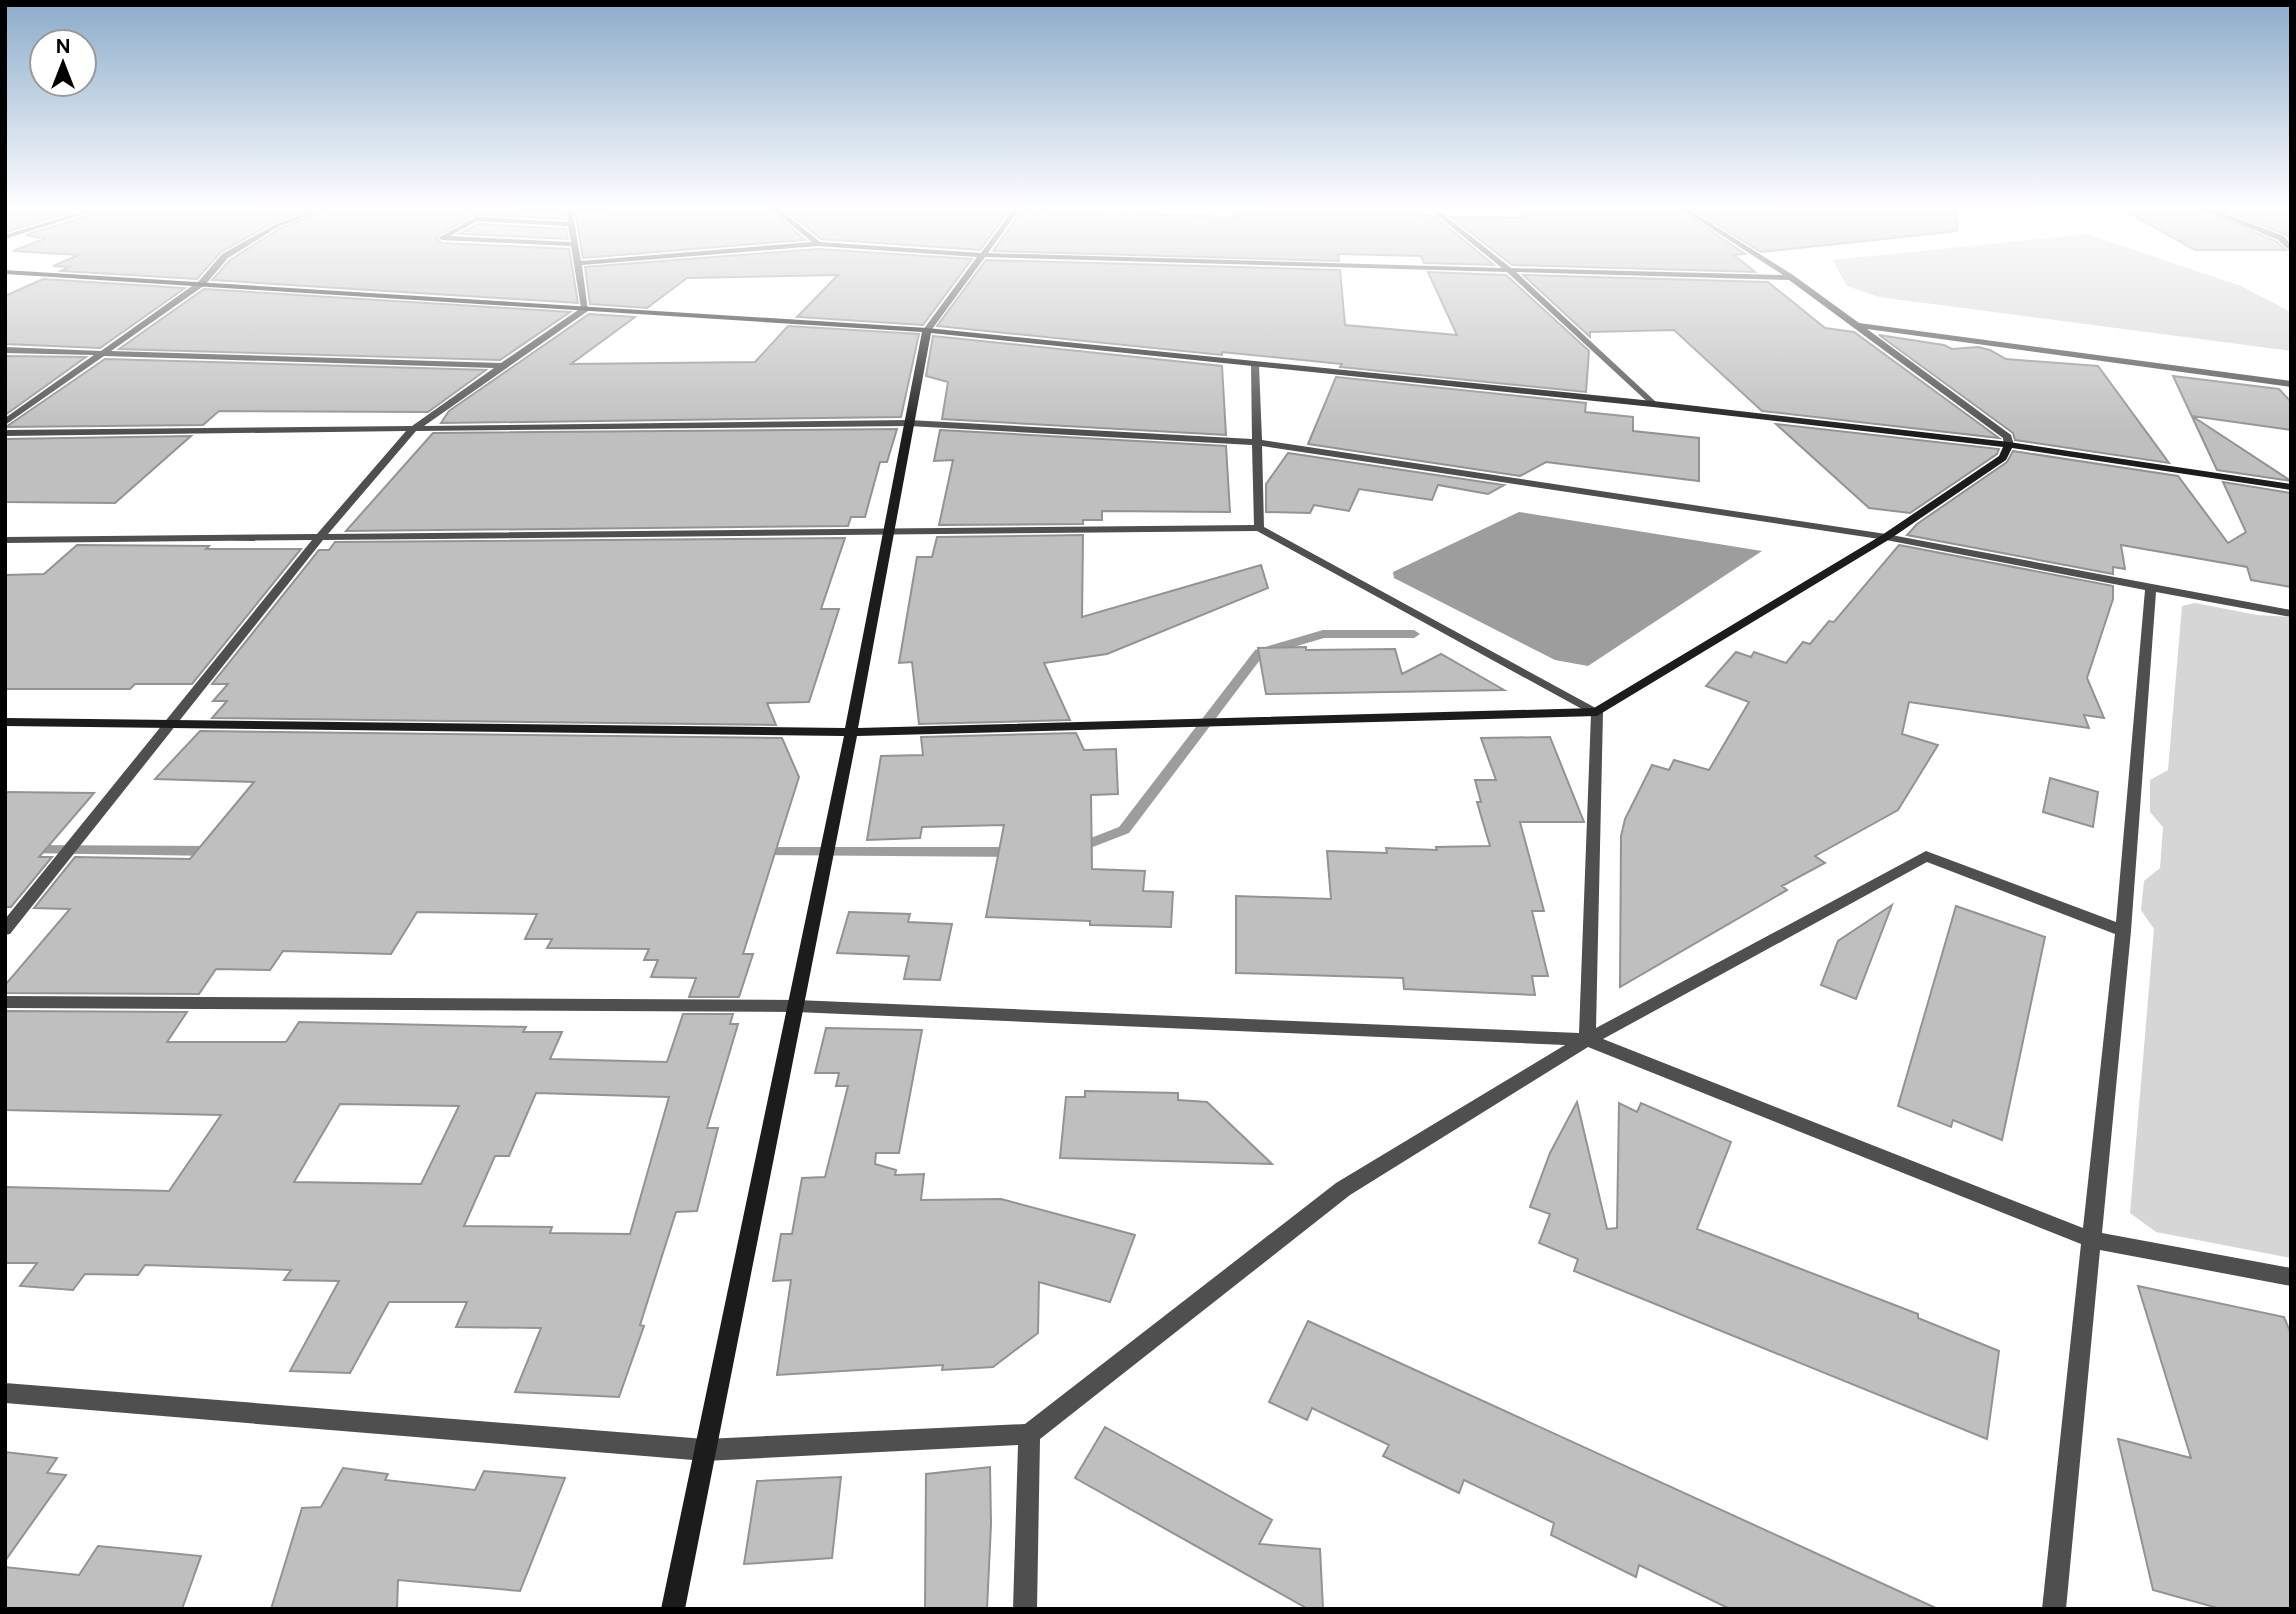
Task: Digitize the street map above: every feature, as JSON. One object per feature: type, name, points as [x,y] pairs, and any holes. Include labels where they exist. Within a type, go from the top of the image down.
[{"type":"street","points":[[190,282],[927,330],[1653,404],[2009,445],[2291,487]]},
{"type":"street","points":[[581,282],[585,309]]},
{"type":"street","points":[[673,1609],[851,732],[927,330],[963,282]]},
{"type":"street","points":[[1522,282],[1653,404]]},
{"type":"street","points":[[5,722],[851,732],[1597,712],[1886,537],[2003,458],[2009,445],[2008,437],[1797,282]]},
{"type":"street","points":[[5,422],[202,283]]},
{"type":"street","points":[[5,930],[318,538],[413,429],[585,309]]},
{"type":"street","points":[[1857,325],[2291,384]]},
{"type":"street","points":[[5,350],[503,366]]},
{"type":"street","points":[[1255,365],[1259,528]]},
{"type":"street","points":[[5,433],[909,424],[1257,442],[1886,537],[2291,614]]},
{"type":"street","points":[[5,540],[1259,528],[1597,712]]},
{"type":"street","points":[[2054,1609],[2123,932],[2151,588]]},
{"type":"street","points":[[1587,1040],[1597,712]]},
{"type":"street","points":[[5,1393],[705,1450],[1029,1434],[1343,1189],[1587,1040],[1926,856],[2123,932]]},
{"type":"street","points":[[5,1002],[796,1006],[1587,1040],[2093,1240],[2291,1277]]},
{"type":"street","points":[[1025,1609],[1029,1434]]},
{"type":"shaded area","points":[[1845,282],[2230,282],[2291,312],[2291,351],[1879,297],[1847,286]]},
{"type":"shaded area","points":[[1519,512],[1762,551],[1588,666],[1555,660],[1394,578],[1393,572]]},
{"type":"shaded area","points":[[2195,603],[2257,615],[2291,617],[2291,1258],[2156,1232],[2130,1213],[2154,929],[2141,910],[2144,881],[2160,868],[2163,827],[2150,812],[2150,780],[2168,770],[2182,606]]},
{"type":"building","points":[[36,282],[95,282],[185,288],[100,348],[5,344],[5,296]]},
{"type":"building","points":[[249,282],[575,282],[578,303]]},
{"type":"building","points":[[587,282],[681,282],[647,308],[590,304]]},
{"type":"building","points":[[831,282],[955,282],[923,325],[797,317]]},
{"type":"building","points":[[969,282],[1341,282],[1345,325],[1457,335],[1433,282],[1514,282],[1589,351],[1586,392],[1340,367],[1342,364],[1222,352],[1222,355],[937,326]]},
{"type":"building","points":[[1531,282],[1768,282],[1825,328],[1854,332],[1999,438],[1762,411],[1674,330],[1590,332],[1590,337]]},
{"type":"building","points":[[204,289],[570,312],[500,360],[119,349]]},
{"type":"building","points":[[589,314],[635,317],[571,364],[755,362],[788,326],[919,334],[901,417],[441,423],[449,411]]},
{"type":"building","points":[[1879,335],[1944,345],[1952,349],[1978,347],[2006,359],[2098,366],[2169,463],[2015,440],[2013,433]]},
{"type":"building","points":[[933,336],[1222,366],[1226,435],[942,419],[948,382],[926,376]]},
{"type":"building","points":[[5,356],[86,357],[5,415]]},
{"type":"building","points":[[105,359],[486,370],[428,412],[219,411],[203,425],[6,427]]},
{"type":"building","points":[[2173,376],[2279,389],[2291,402],[2291,430],[2192,416],[2291,481],[2217,470]]},
{"type":"building","points":[[1336,377],[1586,403],[1585,412],[1633,417],[1633,431],[1699,438],[1699,481],[1546,462],[1520,476],[1308,444]]},
{"type":"building","points":[[1776,424],[1999,449],[1997,454],[1910,513],[1869,508]]},
{"type":"building","points":[[897,429],[887,462],[880,462],[865,517],[851,517],[848,526],[346,531],[433,433]]},
{"type":"building","points":[[940,430],[1226,446],[1230,512],[1102,511],[1102,520],[1083,520],[1083,524],[939,525],[953,460],[934,461]]},
{"type":"building","points":[[191,436],[115,503],[5,502],[5,439]]},
{"type":"building","points":[[2013,451],[2178,476],[2228,543],[2246,532],[2223,482],[2291,493],[2291,587],[2251,580],[2247,567],[2121,545],[2125,569],[2113,567],[2113,574],[1907,535],[1917,524],[2007,462]]},
{"type":"building","points":[[1288,453],[1504,485],[1488,494],[1438,485],[1432,500],[1359,489],[1349,511],[1314,505],[1310,513],[1266,512],[1266,484]]},
{"type":"building","points":[[1083,535],[1082,617],[1261,565],[1268,588],[1107,654],[1044,663],[1070,720],[919,724],[912,662],[899,663],[917,557],[932,557],[937,537]]},
{"type":"building","points":[[845,538],[821,609],[839,609],[809,702],[767,703],[776,725],[212,718],[227,701],[213,701],[228,684],[212,684],[319,550],[329,550],[335,542]]},
{"type":"building","points":[[77,545],[301,549],[192,684],[135,684],[130,689],[5,689],[5,575],[44,574]]},
{"type":"building","points":[[1899,545],[2113,586],[2113,599],[2087,678],[2104,718],[2084,715],[2089,728],[1909,702],[1902,734],[1938,745],[1898,810],[1815,856],[1825,863],[1782,886],[1787,890],[1620,987],[1621,836],[1625,819],[1652,765],[1669,770],[1674,760],[1709,770],[1749,702],[1706,686],[1736,652],[1751,657],[1754,652],[1786,663],[1803,642],[1810,644],[1829,621],[1834,622]]},
{"type":"building","points":[[1306,647],[1306,650],[1395,649],[1402,674],[1441,654],[1504,690],[1266,694],[1258,648]]},
{"type":"building","points":[[200,731],[782,738],[799,777],[743,954],[753,954],[739,997],[689,997],[696,978],[651,977],[658,960],[644,960],[649,949],[547,948],[552,939],[525,939],[537,914],[417,912],[391,954],[283,951],[270,970],[216,969],[199,994],[5,993],[5,985],[70,909],[34,908],[75,857],[190,859],[254,782],[155,779]]},
{"type":"building","points":[[1076,733],[1084,750],[1116,749],[1118,794],[1091,795],[1092,869],[1145,871],[1143,891],[1173,892],[1171,927],[1090,925],[1090,921],[986,917],[1004,825],[922,827],[920,838],[867,840],[881,756],[923,755],[921,737]]},
{"type":"building","points":[[1550,737],[1584,822],[1520,822],[1544,911],[1532,911],[1548,976],[1532,976],[1535,995],[1404,989],[1403,978],[1236,973],[1236,896],[1331,899],[1327,851],[1387,853],[1386,848],[1437,850],[1436,847],[1490,846],[1477,802],[1481,802],[1475,780],[1496,780],[1481,738]]},
{"type":"building","points":[[2050,778],[2098,792],[2093,827],[2043,812]]},
{"type":"building","points":[[5,792],[94,793],[39,857],[52,857],[11,907],[5,907]]},
{"type":"building","points":[[1892,905],[1856,999],[1821,985],[1838,941]]},
{"type":"building","points":[[1956,906],[2045,937],[2002,1140],[1953,1120],[1951,1127],[1898,1106]]},
{"type":"building","points":[[849,912],[910,914],[908,922],[952,924],[940,980],[904,979],[909,956],[837,953]]},
{"type":"building","points":[[5,1011],[187,1012],[167,1042],[286,1042],[299,1022],[526,1027],[523,1032],[562,1032],[550,1059],[667,1062],[683,1014],[733,1014],[730,1024],[738,1024],[707,1128],[718,1128],[697,1211],[676,1212],[640,1325],[644,1326],[619,1397],[515,1392],[541,1328],[456,1327],[467,1302],[389,1302],[350,1373],[290,1371],[339,1281],[284,1280],[291,1270],[145,1265],[138,1275],[85,1274],[73,1290],[20,1286],[37,1263],[5,1263],[5,1187],[169,1191],[221,1115],[5,1110]],"holes":[[[536,1093],[669,1097],[630,1234],[550,1233],[552,1227],[464,1226],[495,1156],[509,1156]],[[340,1104],[459,1106],[421,1184],[294,1182]]]},
{"type":"building","points":[[826,1028],[922,1030],[899,1153],[876,1153],[875,1164],[896,1170],[895,1175],[924,1174],[921,1200],[1001,1199],[1135,1235],[1110,1302],[1039,1282],[1038,1333],[993,1367],[942,1370],[943,1365],[777,1375],[791,1280],[773,1281],[781,1234],[792,1234],[802,1178],[825,1177],[848,1086],[836,1086],[839,1073],[815,1073]]},
{"type":"building","points":[[1085,1091],[1178,1093],[1178,1100],[1207,1102],[1272,1164],[1060,1158],[1066,1097],[1085,1097]]},
{"type":"building","points":[[1577,1102],[1607,1229],[1617,1228],[1619,1103],[1637,1112],[1641,1103],[1731,1142],[1697,1229],[1918,1314],[1918,1318],[1999,1351],[1987,1439],[1574,1271],[1578,1259],[1539,1243],[1550,1214],[1530,1207],[1550,1153]]},
{"type":"building","points":[[2138,1286],[2284,1317],[2291,1334],[2291,1609],[2221,1609],[2153,1590],[2118,1439],[2191,1458]]},
{"type":"building","points":[[1308,1321],[1938,1609],[1730,1609],[1639,1565],[1636,1577],[1551,1535],[1554,1523],[1464,1480],[1459,1493],[1383,1456],[1389,1445],[1312,1408],[1307,1420],[1269,1402]]},
{"type":"building","points":[[1105,1427],[1272,1520],[1259,1544],[1320,1549],[1323,1609],[1308,1609],[1075,1478]]},
{"type":"building","points":[[5,1452],[57,1458],[47,1473],[66,1475],[5,1561]]},
{"type":"building","points":[[990,1467],[991,1524],[987,1609],[925,1609],[926,1474]]},
{"type":"building","points":[[343,1468],[388,1474],[385,1480],[475,1490],[484,1471],[565,1478],[520,1591],[398,1580],[397,1609],[271,1609],[302,1508],[321,1507]]},
{"type":"building","points":[[841,1477],[832,1558],[744,1564],[757,1481]]},
{"type":"building","points":[[98,1546],[201,1556],[182,1609],[5,1609],[5,1567],[79,1575]]},
{"type":"waterway","points":[[1075,849],[1124,830],[1259,653],[1323,634],[1414,634]]},
{"type":"waterway","points":[[29,850],[215,851]]},
{"type":"waterway","points":[[757,852],[1017,852]]}]
